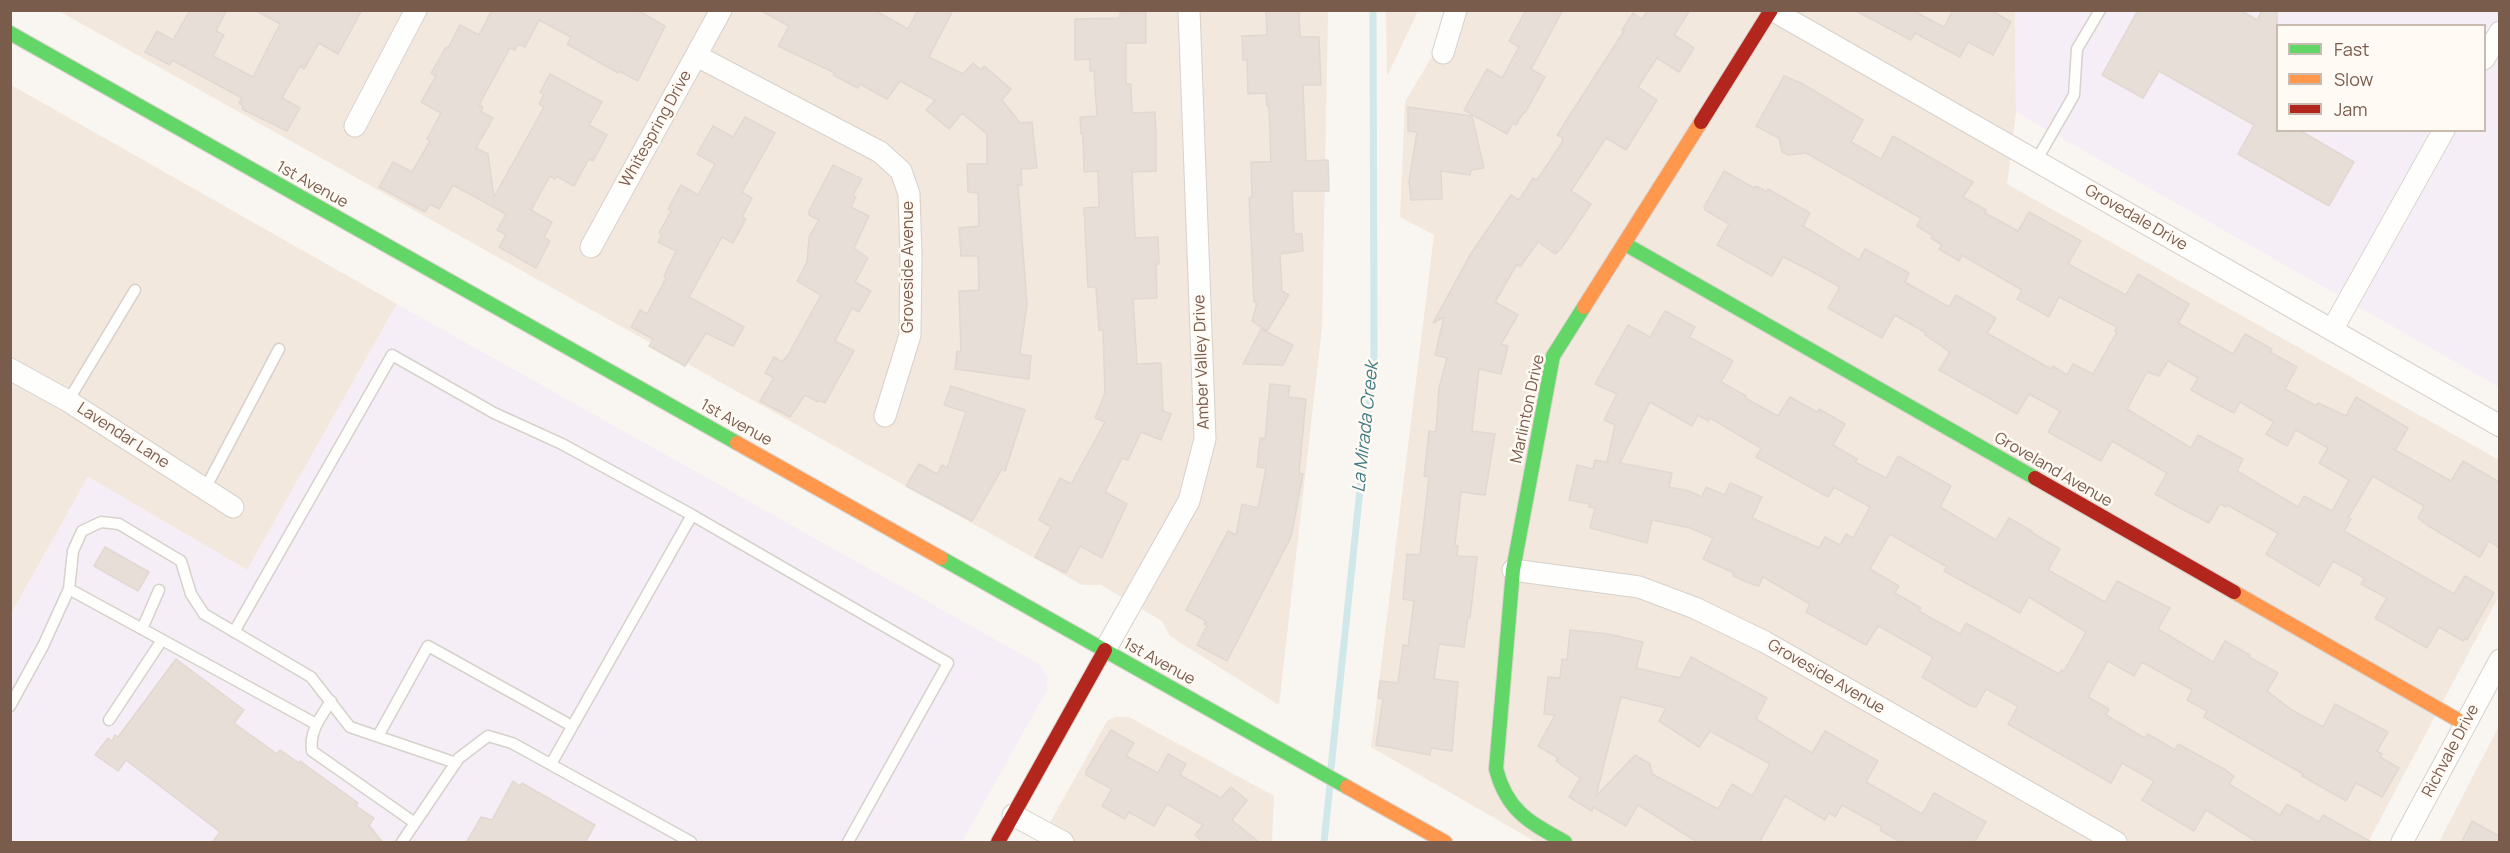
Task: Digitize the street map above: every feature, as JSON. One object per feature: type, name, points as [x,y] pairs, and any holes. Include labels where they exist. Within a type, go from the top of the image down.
[{"type":"street","points":[[355,126],[416,10]]},
{"type":"street","name":"Whitespring Drive","points":[[591,247],[721,10]]},
{"type":"street","name":"Amber Valley Drive","points":[[998,843],[1189,501],[1205,439],[1189,10]]},
{"type":"street","points":[[1443,53],[1456,10]]},
{"type":"street","name":"Grovedale Drive","points":[[1772,10],[2499,426]]},
{"type":"street","name":"Marlinton Drive","points":[[1565,843],[1528,822],[1510,805],[1496,769],[1513,570],[1553,356],[1772,10]]},
{"type":"street","points":[[2486,55],[2499,32]]},
{"type":"street","name":"1st Avenue","points":[[10,33],[1445,843]]},
{"type":"street","name":"Groveside Avenue","points":[[697,56],[880,152],[901,171],[909,194],[910,335],[885,416]]},
{"type":"street","points":[[2332,330],[2443,132]]},
{"type":"street","name":"Groveland Avenue","points":[[1625,244],[2465,724]]},
{"type":"street","name":"Lavendar Lane","points":[[10,369],[68,401],[233,507]]},
{"type":"street","name":"Groveside Avenue","points":[[1513,570],[1639,587],[1695,608],[1765,642],[2116,843]]},
{"type":"street","name":"Richvale Drive","points":[[2402,843],[2499,660]]},
{"type":"street","points":[[1013,815],[1063,843]]},
{"type":"lane","points":[[2036,161],[2074,94],[2077,49],[2100,10]]},
{"type":"lane","points":[[68,401],[135,290]]},
{"type":"lane","points":[[205,489],[279,349]]},
{"type":"lane","points":[[234,632],[392,355],[494,413],[554,440],[692,515],[948,663],[848,843]]},
{"type":"lane","points":[[551,764],[692,515]]},
{"type":"lane","points":[[10,706],[43,646],[69,590],[73,552],[82,531],[101,522],[119,524],[182,561],[191,594],[204,614],[311,677],[350,727],[456,763]]},
{"type":"lane","points":[[69,590],[316,724]]},
{"type":"lane","points":[[142,629],[159,590]]},
{"type":"lane","points":[[109,720],[162,640]]},
{"type":"lane","points":[[378,736],[428,646],[572,726]]},
{"type":"lane","points":[[331,701],[316,724],[311,742],[312,751],[415,823]]},
{"type":"lane","points":[[402,843],[459,758],[488,736],[512,742],[691,843]]},
{"type":"shaded area","points":[[59,11],[1328,11],[1322,327],[1279,705],[1170,636],[1162,621],[1101,585],[1082,585]]},
{"type":"shaded area","points":[[1386,11],[1418,11],[1387,76]]},
{"type":"shaded area","points":[[1459,11],[2015,11],[2016,112],[2007,184],[2499,460],[2499,596],[2368,842],[1536,842],[1371,747],[1434,235],[1400,217],[1405,102]]},
{"type":"shaded area","points":[[2015,11],[2499,11],[2499,387],[2016,112]]},
{"type":"shaded area","points":[[11,85],[397,304],[247,570],[88,477],[11,614]]},
{"type":"shaded area","points":[[397,304],[1039,664],[1047,676],[1047,690],[962,842],[11,842],[11,614],[88,477],[247,570]]},
{"type":"shaded area","points":[[1115,717],[1129,717],[1274,796],[1272,842],[1039,842],[1107,721]]},
{"type":"shaded area","points":[[2499,726],[2499,842],[2439,842]]},
{"type":"building","points":[[190,10],[227,10],[216,31],[224,35],[213,56],[253,77],[280,24],[255,10],[362,10],[338,54],[319,43],[304,69],[300,66],[282,98],[300,108],[287,131],[242,109],[243,106],[239,103],[242,98],[172,60],[170,65],[145,52],[157,31],[173,40]]},
{"type":"building","points":[[492,10],[637,10],[665,26],[638,81],[619,71],[618,73],[567,44],[571,37],[539,20],[525,47],[518,44],[515,50],[510,48],[479,105],[483,107],[481,112],[493,118],[476,148],[488,154],[494,197],[544,107],[539,104],[544,94],[540,92],[550,74],[602,102],[589,125],[607,135],[593,161],[589,159],[574,186],[556,176],[555,179],[550,176],[531,210],[552,222],[544,237],[550,241],[536,268],[499,247],[506,235],[497,230],[506,214],[453,185],[439,209],[430,204],[425,212],[379,187],[393,162],[412,172],[430,141],[427,139],[441,113],[421,102],[436,76],[431,73],[460,25],[479,35]]},
{"type":"building","points":[[760,10],[874,10],[908,29],[918,10],[953,10],[929,57],[963,74],[973,63],[981,70],[984,66],[1011,89],[1002,100],[1020,123],[1032,122],[1037,168],[1021,169],[1022,185],[1018,185],[1027,304],[1020,354],[1031,356],[1029,379],[955,369],[957,351],[961,352],[959,291],[979,290],[978,256],[961,256],[959,228],[979,226],[978,193],[968,192],[967,164],[987,164],[987,134],[962,113],[949,129],[926,110],[935,100],[900,81],[887,99],[860,84],[858,88],[833,75],[835,73],[778,46],[789,26]]},
{"type":"building","points":[[1266,10],[1299,10],[1300,37],[1319,37],[1321,85],[1303,85],[1306,161],[1328,160],[1329,191],[1292,191],[1294,234],[1302,234],[1303,251],[1280,254],[1282,291],[1289,295],[1267,331],[1252,321],[1257,303],[1254,302],[1249,198],[1252,197],[1251,162],[1271,162],[1269,106],[1267,106],[1266,93],[1248,94],[1247,60],[1243,60],[1242,36],[1267,35]]},
{"type":"building","points":[[1526,10],[1563,10],[1531,69],[1545,77],[1525,113],[1516,125],[1513,123],[1507,134],[1464,110],[1487,69],[1502,78],[1519,47],[1509,41]]},
{"type":"building","points":[[1648,10],[1690,10],[1674,35],[1694,48],[1679,72],[1657,58],[1638,87],[1657,100],[1626,150],[1606,138],[1571,191],[1591,204],[1561,249],[1555,254],[1538,242],[1520,267],[1517,264],[1495,302],[1518,315],[1501,344],[1508,346],[1501,374],[1479,369],[1472,431],[1495,434],[1485,495],[1461,492],[1455,545],[1458,546],[1457,556],[1477,557],[1470,618],[1468,617],[1464,647],[1439,644],[1434,679],[1458,682],[1452,751],[1431,748],[1430,755],[1376,745],[1383,699],[1378,698],[1380,681],[1398,683],[1403,645],[1408,646],[1414,601],[1403,599],[1407,554],[1420,555],[1429,477],[1424,476],[1429,431],[1436,432],[1439,388],[1447,358],[1435,355],[1444,317],[1433,323],[1470,255],[1511,195],[1519,200],[1533,178],[1537,180],[1561,144],[1563,138],[1557,135],[1624,31],[1622,30],[1633,13],[1642,19]]},
{"type":"building","points":[[1854,10],[1912,10],[1944,27],[1953,10],[1990,10],[2011,22],[1993,55],[1968,42],[1960,57],[1915,33],[1911,40]]},
{"type":"building","points":[[2138,10],[2240,10],[2257,20],[2262,10],[2277,10],[2276,132],[2302,132],[2354,162],[2329,206],[2238,154],[2254,125],[2159,71],[2143,98],[2102,75]]},
{"type":"building","points":[[1120,13],[1146,13],[1146,43],[1126,43],[1126,84],[1131,84],[1132,113],[1155,112],[1156,171],[1132,172],[1135,238],[1158,237],[1159,264],[1156,264],[1157,298],[1133,299],[1137,364],[1161,363],[1163,411],[1171,414],[1161,440],[1141,432],[1128,460],[1122,458],[1105,492],[1127,504],[1102,558],[1080,546],[1066,573],[1035,557],[1051,527],[1039,520],[1060,478],[1071,484],[1105,422],[1095,418],[1105,393],[1103,330],[1099,330],[1096,287],[1088,287],[1084,208],[1099,207],[1098,171],[1084,172],[1080,117],[1097,116],[1094,71],[1090,71],[1090,59],[1075,60],[1075,19],[1120,18]]},
{"type":"building","points":[[1784,76],[1801,83],[1863,120],[1851,142],[1881,159],[1893,136],[1973,182],[1963,197],[1986,210],[1985,213],[2018,231],[2029,212],[2081,241],[2068,264],[2126,295],[2138,274],[2189,304],[2178,323],[2233,354],[2245,334],[2272,349],[2270,352],[2297,367],[2285,389],[2316,406],[2318,403],[2346,416],[2356,397],[2408,428],[2395,450],[2451,481],[2463,461],[2499,482],[2499,548],[2489,541],[2480,557],[2418,518],[2424,506],[2373,476],[2348,518],[2351,519],[2344,531],[2454,594],[2465,576],[2494,593],[2467,640],[2465,638],[2463,641],[2439,627],[2427,648],[2375,618],[2387,598],[2361,584],[2364,578],[2333,561],[2319,586],[2266,554],[2278,533],[2227,505],[2226,507],[2220,504],[2209,523],[2155,494],[2167,473],[2112,441],[2101,461],[2048,432],[2060,411],[2029,394],[2017,414],[1939,370],[1950,352],[1925,335],[1926,333],[1895,315],[1882,338],[1828,308],[1840,287],[1783,257],[1772,276],[1717,245],[1729,224],[1705,210],[1704,207],[1724,171],[1754,188],[1756,186],[1767,192],[1768,189],[1810,213],[1803,226],[1859,260],[1865,249],[1909,273],[1905,282],[1949,307],[1956,295],[1996,318],[1987,333],[2051,369],[2053,366],[2067,375],[2073,364],[2093,374],[2117,332],[2115,331],[2117,327],[2059,297],[2049,317],[2017,299],[2022,290],[1962,255],[1959,261],[1939,249],[1942,245],[1917,226],[1921,218],[1806,153],[1789,155],[1782,152],[1779,138],[1756,126]],"holes":[[[2168,361],[2198,378],[2191,390],[2234,413],[2240,402],[2274,422],[2266,434],[2287,446],[2296,430],[2328,448],[2319,463],[2349,480],[2332,511],[2304,496],[2298,507],[2237,471],[2243,459],[2198,435],[2191,448],[2127,409],[2147,372],[2159,376]]]},
{"type":"building","points":[[1408,107],[1472,116],[1484,168],[1471,170],[1470,175],[1441,171],[1442,199],[1411,200],[1409,181],[1417,132],[1408,131]]},
{"type":"building","points":[[745,117],[775,133],[742,192],[752,198],[742,217],[746,219],[733,243],[722,237],[689,297],[744,327],[733,346],[706,333],[685,366],[649,346],[653,339],[631,327],[640,310],[647,314],[666,278],[664,276],[676,251],[658,242],[662,235],[659,233],[671,211],[668,209],[681,185],[698,195],[715,164],[697,154],[713,126],[733,137]]},
{"type":"building","points":[[833,165],[862,179],[853,195],[856,197],[851,207],[869,216],[854,248],[868,258],[855,282],[871,291],[859,312],[852,308],[835,341],[854,351],[825,403],[805,395],[790,417],[760,401],[774,378],[765,373],[774,357],[782,362],[788,355],[821,295],[797,281],[807,262],[809,237],[819,220],[809,215],[809,211]]},
{"type":"building","points":[[1665,311],[1695,327],[1689,337],[1733,361],[1721,382],[1746,396],[1745,398],[1778,416],[1790,397],[1817,412],[1819,409],[1845,424],[1833,445],[1857,459],[1855,462],[1886,478],[1898,456],[1951,486],[1940,507],[1996,540],[2009,518],[2060,549],[2048,570],[2105,602],[2117,581],[2170,608],[2158,629],[2213,662],[2225,641],[2250,655],[2249,657],[2278,673],[2267,691],[2292,710],[2323,727],[2335,704],[2388,732],[2377,751],[2382,754],[2380,757],[2399,768],[2382,797],[2356,783],[2346,801],[2204,717],[2207,711],[2187,700],[2192,690],[2142,662],[2134,676],[2108,661],[2088,697],[2109,709],[2106,715],[2145,738],[2148,734],[2175,750],[2178,744],[2224,769],[2234,776],[2229,784],[2280,815],[2287,804],[2319,822],[2323,815],[2373,843],[2259,843],[2206,810],[2194,831],[2142,800],[2154,781],[2122,763],[2111,783],[2008,724],[2018,706],[1986,689],[1976,707],[1969,705],[1922,677],[1933,657],[1884,629],[1878,626],[1866,645],[1806,612],[1810,604],[1763,577],[1759,586],[1752,584],[1703,559],[1713,538],[1690,528],[1652,520],[1647,543],[1590,528],[1595,508],[1589,507],[1590,504],[1569,500],[1577,465],[1593,469],[1595,460],[1607,462],[1615,425],[1604,420],[1617,394],[1595,384],[1628,325],[1650,337]],"holes":[[[1650,402],[1692,426],[1698,415],[1708,421],[1710,418],[1761,448],[1756,457],[1828,497],[1834,487],[1870,507],[1853,538],[1846,534],[1840,545],[1825,537],[1819,548],[1752,518],[1762,497],[1730,483],[1725,495],[1706,487],[1702,497],[1689,491],[1669,487],[1672,473],[1620,463]],[[1890,534],[1947,567],[1944,571],[2020,613],[2029,597],[2086,632],[2064,671],[2061,670],[2059,674],[1966,623],[1960,634],[1919,611],[1921,608],[1895,593],[1899,586],[1870,569]]]},
{"type":"building","points":[[1261,329],[1293,345],[1283,365],[1243,364]]},
{"type":"building","points":[[1270,384],[1290,386],[1288,397],[1306,399],[1299,473],[1303,474],[1291,537],[1227,661],[1197,645],[1207,626],[1204,624],[1206,621],[1186,610],[1228,531],[1236,535],[1242,504],[1258,508],[1266,468],[1257,467],[1260,438],[1265,439]]},
{"type":"building","points":[[951,386],[1025,410],[1005,471],[1002,469],[972,521],[906,486],[919,464],[937,474],[942,465],[947,468],[966,412],[944,405]]},
{"type":"building","points":[[105,547],[149,572],[138,591],[94,566]]},
{"type":"building","points":[[1570,630],[1609,634],[1643,642],[1636,668],[1680,678],[1691,657],[1767,698],[1756,719],[1812,753],[1825,731],[1878,761],[1866,782],[1922,814],[1934,793],[1986,822],[1974,843],[1902,843],[1880,830],[1882,827],[1842,805],[1835,817],[1829,813],[1825,820],[1785,796],[1759,843],[1699,843],[1638,805],[1626,826],[1593,807],[1592,811],[1569,797],[1580,778],[1556,761],[1558,758],[1538,746],[1555,715],[1544,714],[1548,677],[1560,678],[1562,659],[1567,660]],"holes":[[[1621,697],[1666,708],[1659,721],[1699,747],[1710,731],[1770,764],[1752,796],[1732,784],[1718,809],[1652,774],[1650,764],[1635,755],[1596,796]]]},
{"type":"building","points":[[176,659],[244,710],[234,723],[277,754],[280,750],[299,763],[300,761],[358,803],[356,806],[374,818],[369,825],[383,843],[212,843],[220,832],[126,760],[118,771],[95,755],[108,738],[112,741],[115,735],[118,737]]},
{"type":"building","points":[[1111,730],[1134,743],[1126,756],[1158,773],[1168,754],[1186,764],[1180,775],[1221,798],[1231,787],[1247,800],[1232,820],[1260,843],[1204,843],[1195,835],[1203,825],[1167,804],[1154,826],[1129,812],[1125,819],[1102,806],[1112,789],[1086,775],[1086,771]]},
{"type":"building","points":[[513,781],[520,786],[522,783],[595,825],[585,843],[466,843],[481,817],[492,820]]},
{"type":"building","points":[[2472,821],[2499,836],[2499,843],[2461,843]]},
{"type":"waterway","name":"La Mirada Creek","points":[[1331,768],[1374,355],[1373,10]]},
{"type":"waterway","name":"La Mirada Creek","points":[[1324,842],[1330,785]]},
{"type":"traffic: fast","points":[[10,33],[737,443]]},
{"type":"traffic: fast","points":[[1625,244],[2035,478]]},
{"type":"traffic: fast","points":[[1565,842],[1521,814],[1506,795],[1496,769],[1513,570],[1553,356],[1584,307]]},
{"type":"traffic: fast","points":[[941,558],[1347,787]]},
{"type":"traffic: slow","points":[[1584,307],[1701,122]]},
{"type":"traffic: slow","points":[[737,443],[941,558]]},
{"type":"traffic: slow","points":[[2234,592],[2465,724]]},
{"type":"traffic: slow","points":[[1347,787],[1445,842]]},
{"type":"traffic: jam","points":[[1701,122],[1771,10]]},
{"type":"traffic: jam","points":[[2035,478],[2234,592]]},
{"type":"traffic: jam","points":[[998,842],[1105,650]]}]
